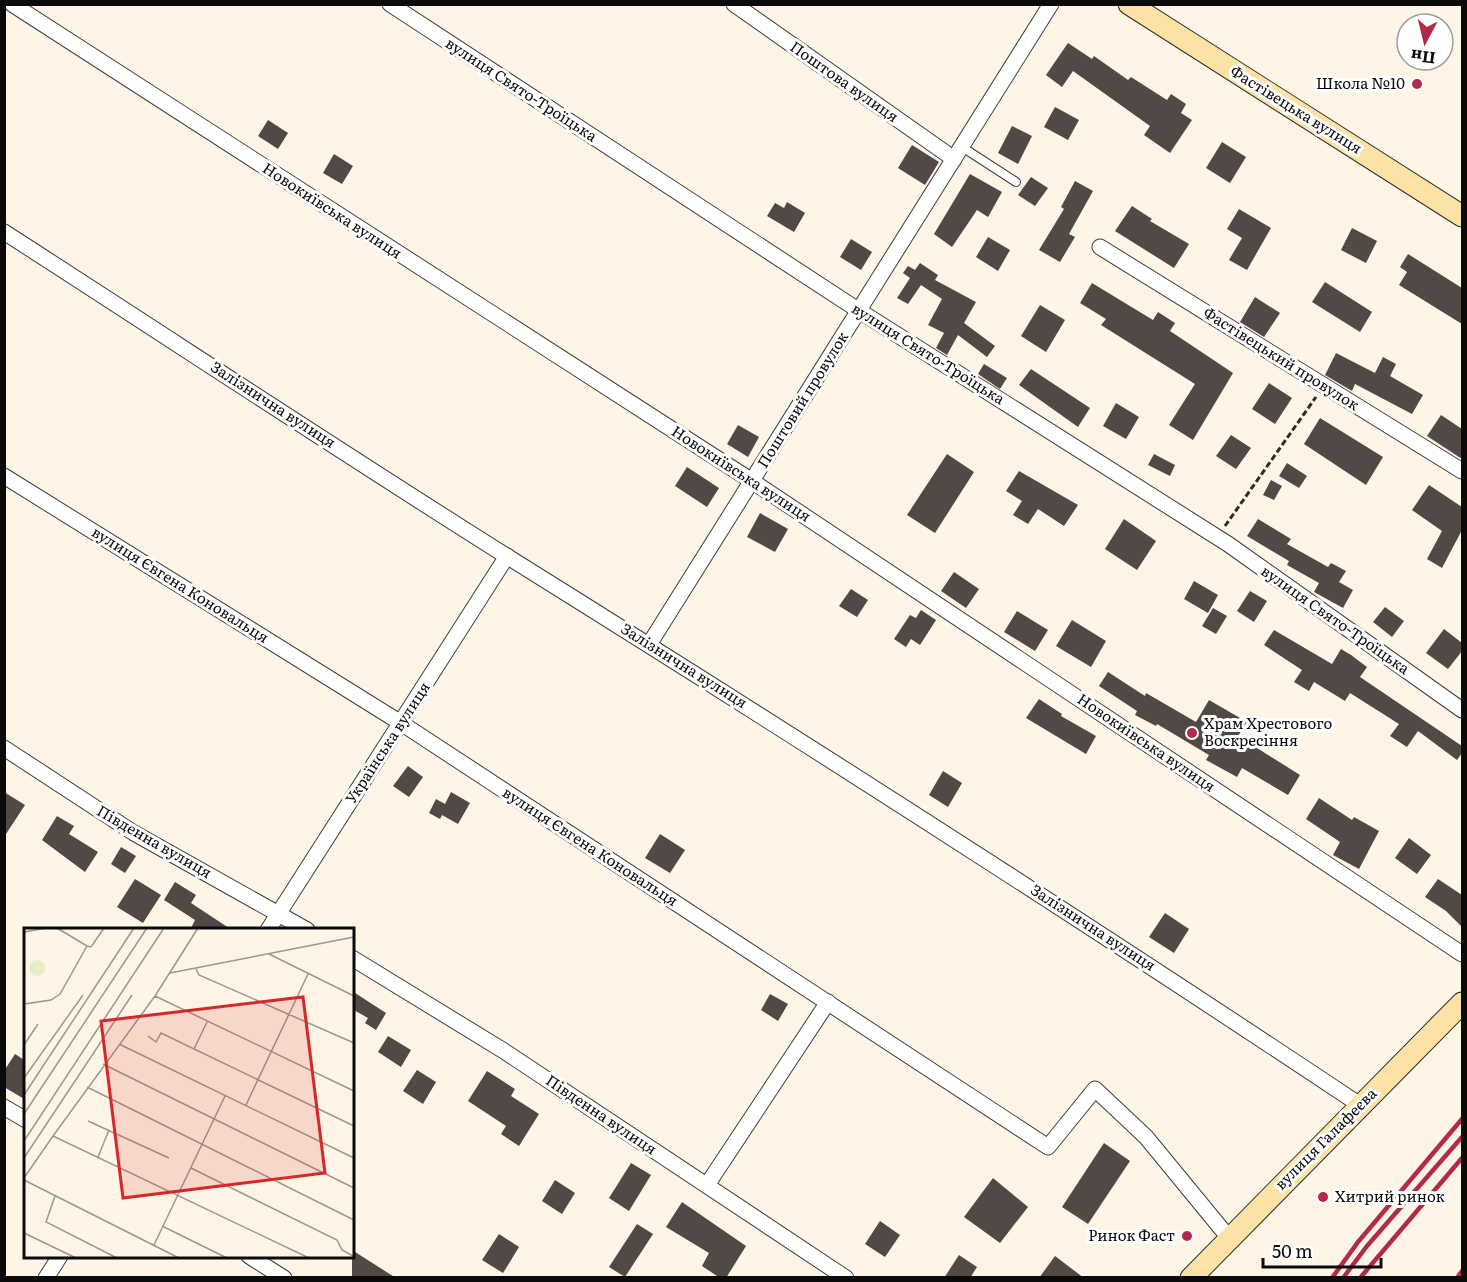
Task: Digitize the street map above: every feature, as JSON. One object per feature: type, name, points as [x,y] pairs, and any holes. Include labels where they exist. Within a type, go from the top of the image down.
[{"type":"main road","name":"Фастівецька вулиця","points":[[1129,4],[1462,216]]},
{"type":"main road","name":"вулиця Галафеєва","points":[[1191,1278],[1462,1003]]},
{"type":"street","name":"Новокиївська вулиця","points":[[12,4],[752,481],[1462,954]]},
{"type":"street","name":"вулиця Свято-Троїцька","points":[[390,4],[858,310],[1217,537],[1462,710]]},
{"type":"street","name":"Поштова вулиця","points":[[734,4],[958,153]]},
{"type":"street","name":"Поштовий провулок","points":[[650,643],[1051,4]]},
{"type":"street","name":"Залізнична вулиця","points":[[4,232],[507,556],[650,643],[1163,974],[1360,1105]]},
{"type":"street","name":"Фастівецький провулок","points":[[1100,248],[1462,471]]},
{"type":"street","name":"вулиця Євгена Коновальця","points":[[4,476],[401,723],[1048,1147],[1095,1089],[1146,1137],[1229,1238]]},
{"type":"street","name":"Українська вулиця","points":[[269,928],[507,556]]},
{"type":"street","name":"Південна вулиця","points":[[4,748],[134,833],[304,928]]},
{"type":"street","name":"Південна вулиця","points":[[354,959],[504,1051],[846,1278]]},
{"type":"street","points":[[707,1185],[828,1002]]},
{"type":"street","points":[[4,1107],[24,1119]]},
{"type":"street","points":[[46,1278],[59,1258]]},
{"type":"street","points":[[251,1258],[284,1278]]},
{"type":"lane","points":[[958,153],[1016,182]]},
{"type":"path","points":[[1217,537],[1324,386]]},
{"type":"building","points":[[1068,43],[1092,59],[1094,56],[1128,80],[1131,77],[1167,100],[1171,94],[1186,104],[1181,113],[1192,120],[1170,153],[1144,135],[1150,126],[1073,71],[1062,87],[1046,75]]},
{"type":"building","points":[[1055,107],[1079,120],[1068,140],[1044,127]]},
{"type":"building","points":[[268,120],[288,133],[278,149],[258,136]]},
{"type":"building","points":[[1012,126],[1032,136],[1018,164],[998,153]]},
{"type":"building","points":[[1222,142],[1246,157],[1230,183],[1206,168]]},
{"type":"building","points":[[912,145],[939,162],[925,185],[898,168]]},
{"type":"building","points":[[334,154],[353,166],[342,184],[323,173]]},
{"type":"building","points":[[970,174],[1002,192],[988,217],[977,210],[952,247],[934,234]]},
{"type":"building","points":[[1031,177],[1048,188],[1035,206],[1018,195]]},
{"type":"building","points":[[1075,181],[1093,191],[1069,234],[1075,237],[1060,262],[1039,250],[1064,209],[1061,207]]},
{"type":"building","points":[[787,202],[805,213],[794,232],[767,216],[775,203],[784,208]]},
{"type":"building","points":[[1132,206],[1152,219],[1150,221],[1189,244],[1174,268],[1115,231]]},
{"type":"building","points":[[1239,209],[1271,228],[1247,270],[1229,260],[1242,238],[1227,229]]},
{"type":"building","points":[[1352,228],[1377,241],[1366,263],[1341,250]]},
{"type":"building","points":[[988,237],[1010,250],[998,271],[976,257]]},
{"type":"building","points":[[851,239],[872,252],[861,270],[840,257]]},
{"type":"building","points":[[1408,254],[1462,288],[1462,324],[1399,285],[1407,272],[1400,267]]},
{"type":"building","points":[[920,263],[938,275],[935,280],[976,302],[964,323],[995,346],[987,357],[958,335],[947,355],[936,348],[944,333],[928,325],[942,299],[921,285],[908,304],[897,298],[910,278],[903,273],[908,266],[915,270]]},
{"type":"building","points":[[1325,282],[1372,312],[1360,332],[1312,302]]},
{"type":"building","points":[[1092,283],[1153,320],[1158,312],[1175,323],[1170,331],[1233,373],[1193,440],[1169,425],[1195,384],[1101,325],[1106,319],[1080,303]]},
{"type":"building","points":[[1255,297],[1280,313],[1264,337],[1240,322]]},
{"type":"building","points":[[1040,305],[1065,320],[1046,352],[1021,336]]},
{"type":"building","points":[[1336,353],[1375,373],[1383,357],[1396,364],[1390,376],[1423,395],[1412,414],[1355,384],[1352,391],[1325,375]]},
{"type":"building","points":[[984,364],[1007,378],[1000,389],[978,374]]},
{"type":"building","points":[[1031,369],[1090,408],[1078,427],[1019,385]]},
{"type":"building","points":[[1269,383],[1292,398],[1275,424],[1252,409]]},
{"type":"building","points":[[1116,403],[1139,417],[1126,439],[1103,426]]},
{"type":"building","points":[[1441,415],[1462,429],[1462,459],[1427,436]]},
{"type":"building","points":[[1320,418],[1383,457],[1366,485],[1304,444]]},
{"type":"building","points":[[738,425],[759,437],[748,457],[727,444]]},
{"type":"building","points":[[1231,435],[1251,448],[1236,469],[1216,456]]},
{"type":"building","points":[[947,454],[974,472],[935,533],[907,515]]},
{"type":"building","points":[[1154,454],[1175,465],[1170,476],[1148,465]]},
{"type":"building","points":[[1287,463],[1307,476],[1299,488],[1279,476]]},
{"type":"building","points":[[687,467],[719,488],[707,507],[675,486]]},
{"type":"building","points":[[1019,471],[1078,505],[1064,526],[1038,509],[1028,524],[1013,515],[1022,501],[1006,491]]},
{"type":"building","points":[[1271,480],[1282,486],[1274,500],[1263,495]]},
{"type":"building","points":[[1429,485],[1462,507],[1462,530],[1442,568],[1427,559],[1442,531],[1412,510]]},
{"type":"building","points":[[760,513],[788,529],[775,552],[747,537]]},
{"type":"building","points":[[1124,519],[1156,541],[1137,570],[1105,549]]},
{"type":"building","points":[[1258,519],[1291,539],[1287,544],[1328,567],[1331,563],[1346,571],[1339,582],[1353,590],[1343,608],[1314,592],[1319,583],[1287,565],[1289,561],[1247,536]]},
{"type":"building","points":[[954,572],[979,589],[966,608],[941,591]]},
{"type":"building","points":[[1194,581],[1218,595],[1208,613],[1184,599]]},
{"type":"building","points":[[851,589],[868,600],[857,617],[839,606]]},
{"type":"building","points":[[1250,591],[1267,601],[1254,622],[1237,611]]},
{"type":"building","points":[[1385,607],[1404,621],[1392,637],[1373,622]]},
{"type":"building","points":[[1213,608],[1227,616],[1216,634],[1202,626]]},
{"type":"building","points":[[921,610],[936,620],[920,645],[911,639],[906,647],[894,639],[910,615],[916,618]]},
{"type":"building","points":[[1017,611],[1048,630],[1035,651],[1004,632]]},
{"type":"building","points":[[1072,620],[1106,641],[1091,667],[1056,646]]},
{"type":"building","points":[[1444,629],[1462,643],[1462,651],[1448,669],[1426,653]]},
{"type":"building","points":[[1274,630],[1332,664],[1341,649],[1351,655],[1367,667],[1360,677],[1462,746],[1462,753],[1457,760],[1418,731],[1407,747],[1390,736],[1399,724],[1350,693],[1345,701],[1314,682],[1309,691],[1294,682],[1302,670],[1264,645]]},
{"type":"building","points":[[1108,672],[1145,696],[1146,693],[1196,722],[1209,700],[1247,722],[1238,736],[1300,775],[1288,795],[1242,768],[1237,777],[1206,760],[1209,755],[1157,724],[1156,726],[1135,715],[1137,711],[1099,686]]},
{"type":"building","points":[[1039,699],[1062,714],[1061,716],[1096,736],[1086,754],[1026,718]]},
{"type":"building","points":[[408,766],[423,777],[409,797],[393,786]]},
{"type":"building","points":[[943,771],[962,783],[948,807],[929,795]]},
{"type":"building","points":[[4,792],[25,805],[4,837]]},
{"type":"building","points":[[451,792],[470,803],[458,824],[442,815],[440,819],[429,813],[436,799],[445,804]]},
{"type":"building","points":[[1319,798],[1352,820],[1354,817],[1379,831],[1359,869],[1333,855],[1340,842],[1306,819]]},
{"type":"building","points":[[57,816],[74,826],[69,834],[98,852],[85,872],[42,840]]},
{"type":"building","points":[[660,834],[685,850],[670,873],[645,858]]},
{"type":"building","points":[[1409,838],[1431,855],[1417,874],[1395,858]]},
{"type":"building","points":[[121,847],[136,856],[125,873],[111,864]]},
{"type":"building","points":[[135,879],[161,895],[143,923],[117,907]]},
{"type":"building","points":[[1438,879],[1462,895],[1462,927],[1446,911],[1425,897]]},
{"type":"building","points":[[175,882],[196,895],[191,903],[229,928],[191,928],[195,920],[164,900]]},
{"type":"building","points":[[1165,913],[1189,929],[1174,953],[1149,937]]},
{"type":"building","points":[[354,992],[386,1013],[376,1030],[365,1023],[368,1018],[354,1010]]},
{"type":"building","points":[[770,994],[788,1004],[778,1021],[761,1010]]},
{"type":"building","points":[[388,1036],[411,1050],[401,1067],[378,1052]]},
{"type":"building","points":[[15,1054],[24,1060],[24,1099],[4,1087],[4,1071]]},
{"type":"building","points":[[417,1070],[436,1082],[423,1104],[403,1091]]},
{"type":"building","points":[[487,1071],[515,1089],[511,1096],[539,1114],[519,1146],[501,1134],[506,1126],[468,1101]]},
{"type":"building","points":[[1104,1143],[1130,1161],[1088,1224],[1062,1207]]},
{"type":"building","points":[[631,1163],[651,1175],[629,1211],[609,1198]]},
{"type":"building","points":[[993,1178],[1028,1207],[1000,1243],[964,1217]]},
{"type":"building","points":[[555,1180],[575,1193],[562,1214],[542,1201]]},
{"type":"building","points":[[682,1202],[746,1246],[726,1278],[720,1278],[702,1266],[709,1253],[666,1227]]},
{"type":"building","points":[[880,1221],[900,1235],[885,1257],[865,1244]]},
{"type":"building","points":[[637,1224],[653,1234],[625,1277],[609,1267]]},
{"type":"building","points":[[499,1234],[519,1247],[503,1273],[482,1260]]},
{"type":"building","points":[[354,1251],[396,1278],[352,1278]]},
{"type":"building","points":[[959,1255],[977,1267],[970,1278],[944,1278]]},
{"type":"building","points":[[1055,1256],[1084,1278],[1039,1278]]},
{"type":"railway","points":[[1332,1278],[1358,1242],[1462,1119]]},
{"type":"railway","points":[[1343,1278],[1367,1246],[1462,1137]]},
{"type":"railway","points":[[1360,1278],[1462,1158]]},
{"type":"railway","points":[[1457,1278],[1462,1271]]},
{"type":"place","name":"Школа №10","points":[[1417,84]]},
{"type":"place","name":"Храм Хрестового Воскресіння","points":[[1192,733]]},
{"type":"place","name":"Хитрий ринок","points":[[1323,1197]]},
{"type":"place","name":"Ринок Фаст","points":[[1187,1236]]}]
